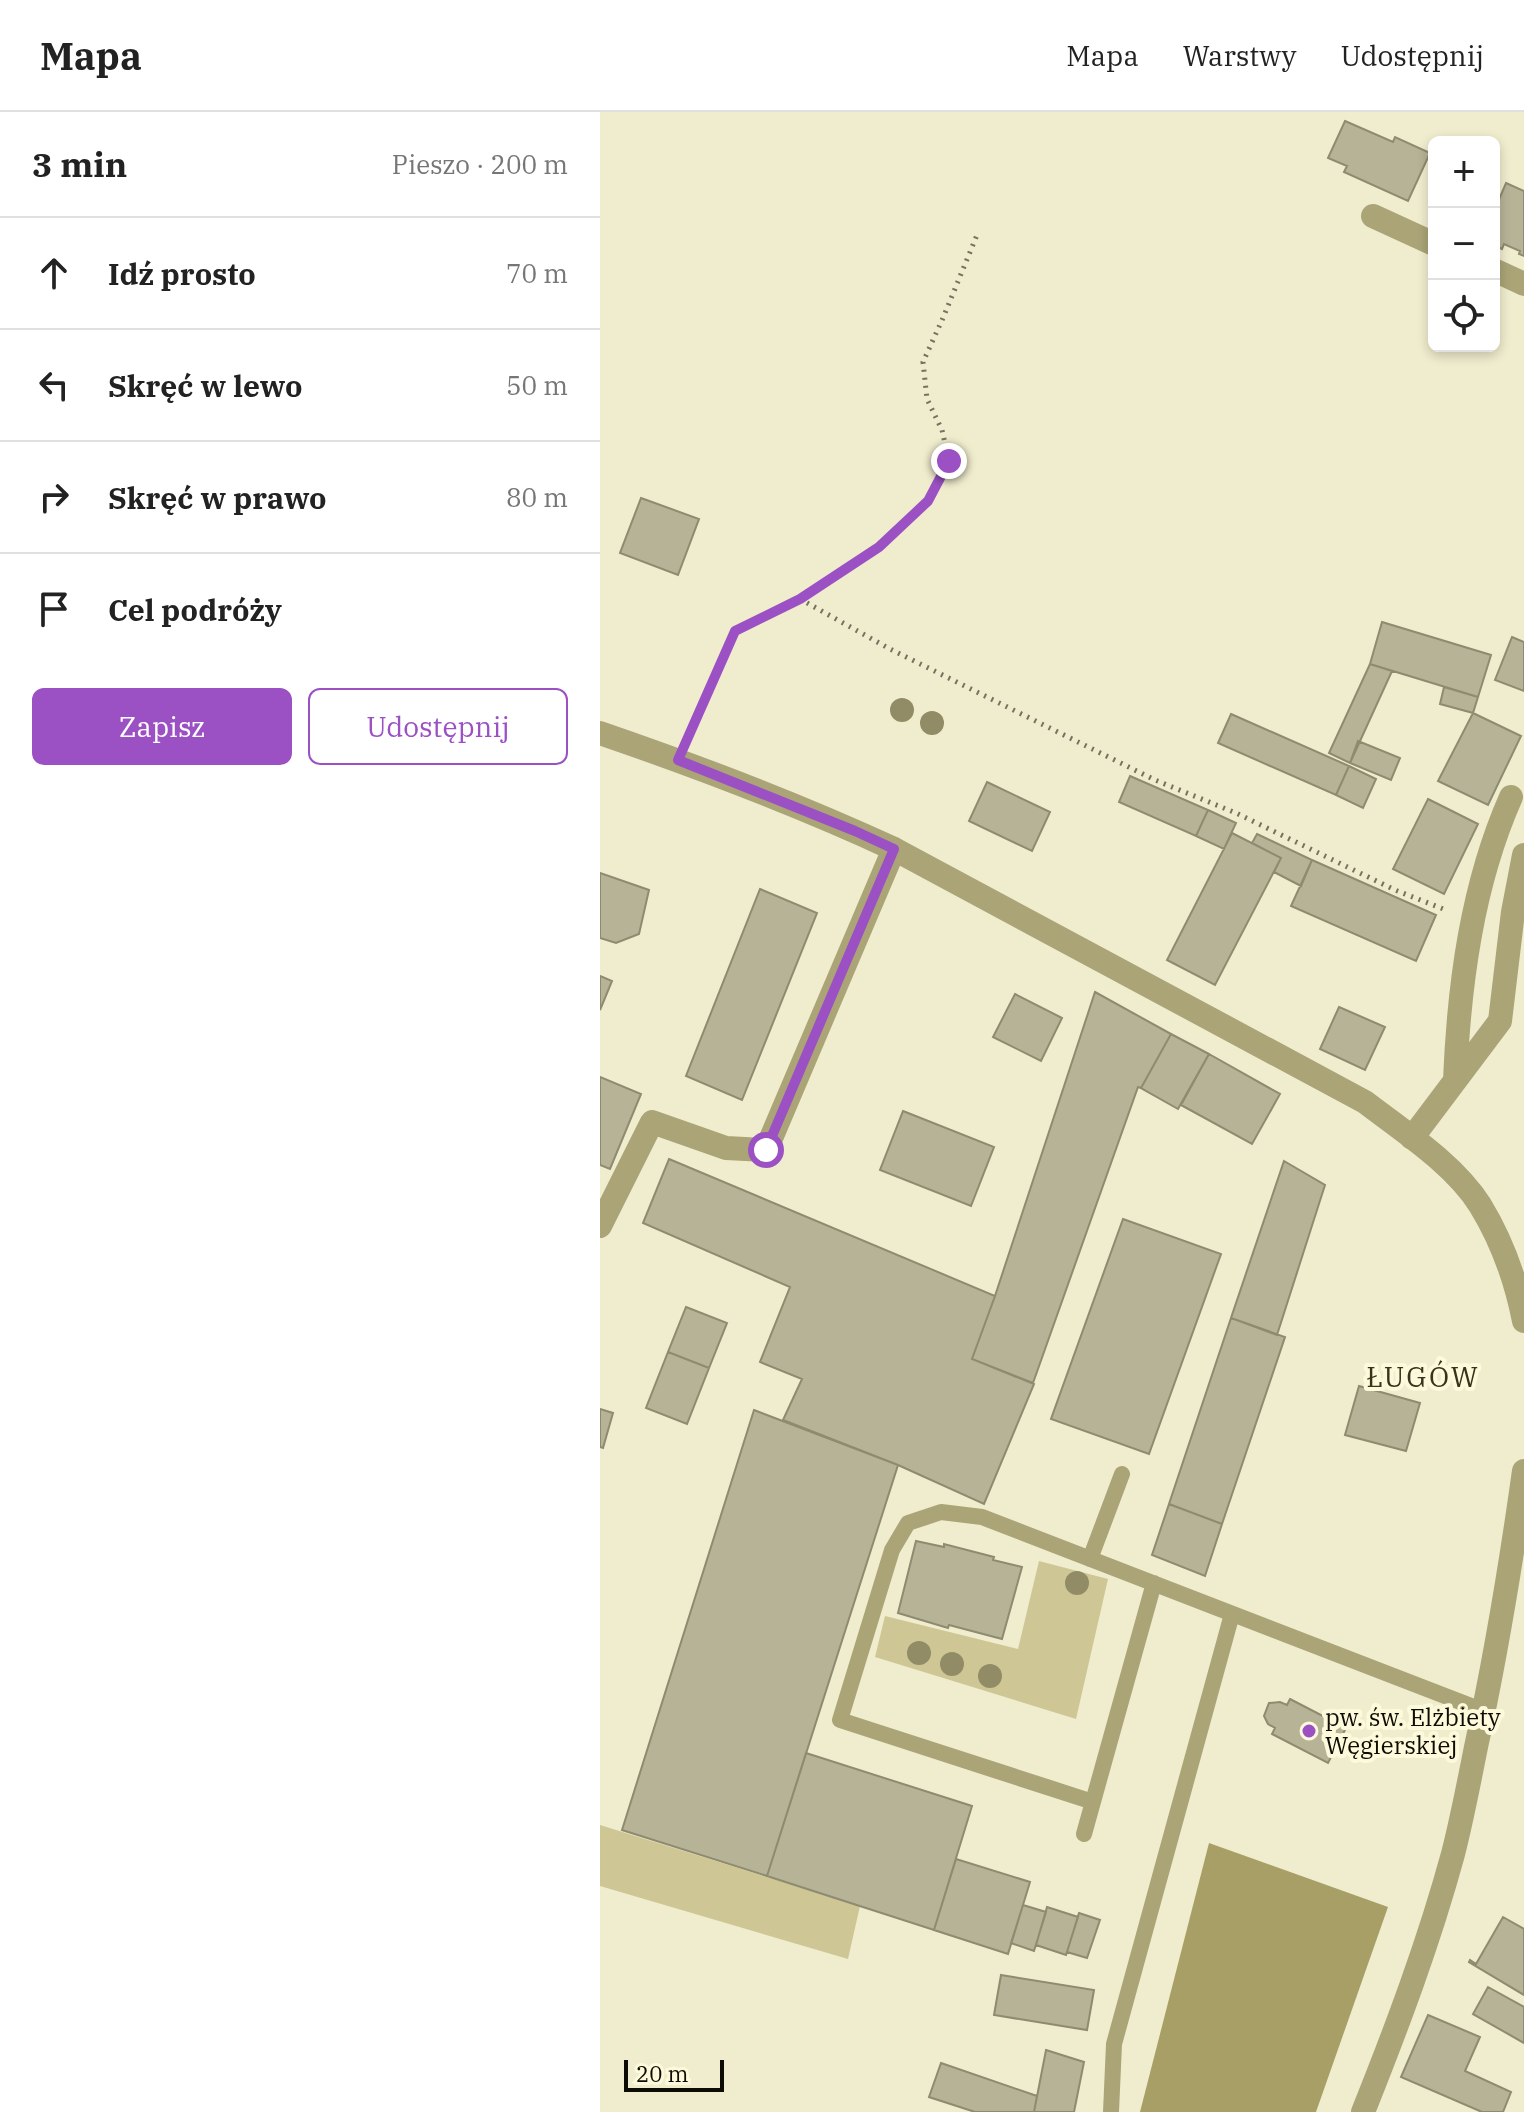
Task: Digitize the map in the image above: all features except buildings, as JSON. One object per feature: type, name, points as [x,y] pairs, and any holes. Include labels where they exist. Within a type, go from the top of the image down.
[{"type":"street","points":[[1373,216],[1428,241]]},
{"type":"street","points":[[1500,273],[1524,284]]},
{"type":"street","points":[[600,733],[678,760],[894,849],[1365,1102],[1452,1173],[1479,1203],[1505,1253],[1524,1321]]},
{"type":"street","points":[[1455,1080],[1465,963],[1473,920],[1495,834],[1511,797]]},
{"type":"street","points":[[600,1226],[652,1122],[726,1148],[766,1150],[894,849]]},
{"type":"street","points":[[1412,1138],[1500,1021],[1513,912],[1524,855]]},
{"type":"street","points":[[1363,2112],[1430,1933],[1453,1852],[1512,1562],[1524,1471]]},
{"type":"lane","points":[[1090,1559],[1122,1474]]},
{"type":"lane","points":[[1093,1802],[840,1720],[892,1550],[908,1523],[941,1512],[982,1517],[1484,1711]]},
{"type":"lane","points":[[1084,1834],[1154,1583]]},
{"type":"lane","points":[[1111,2112],[1114,2044],[1232,1614]]},
{"type":"path","points":[[678,760],[735,631],[800,599],[879,547],[928,501],[949,461],[942,430],[927,399],[923,362],[977,235]]},
{"type":"path","points":[[800,599],[890,649],[1155,780],[1236,813],[1395,890],[1473,920]]},
{"type":"shaded area","points":[[1039,1561],[1108,1579],[1076,1719],[875,1657],[885,1616],[1018,1649]]},
{"type":"shaded area","points":[[600,1825],[860,1906],[848,1959],[600,1886]]},
{"type":"shaded area","points":[[1209,1843],[1388,1907],[1316,2112],[1140,2112]]},
{"type":"place","name":"pw. św. Elżbiety Węgierskiej","points":[[1309,1731]]},
{"type":"district","name":"ŁUGÓW","points":[[1423,1376]]},
{"type":"route","points":[[766,1150],[894,849],[678,760],[735,631],[800,599],[879,547],[928,501],[949,461]]}]
